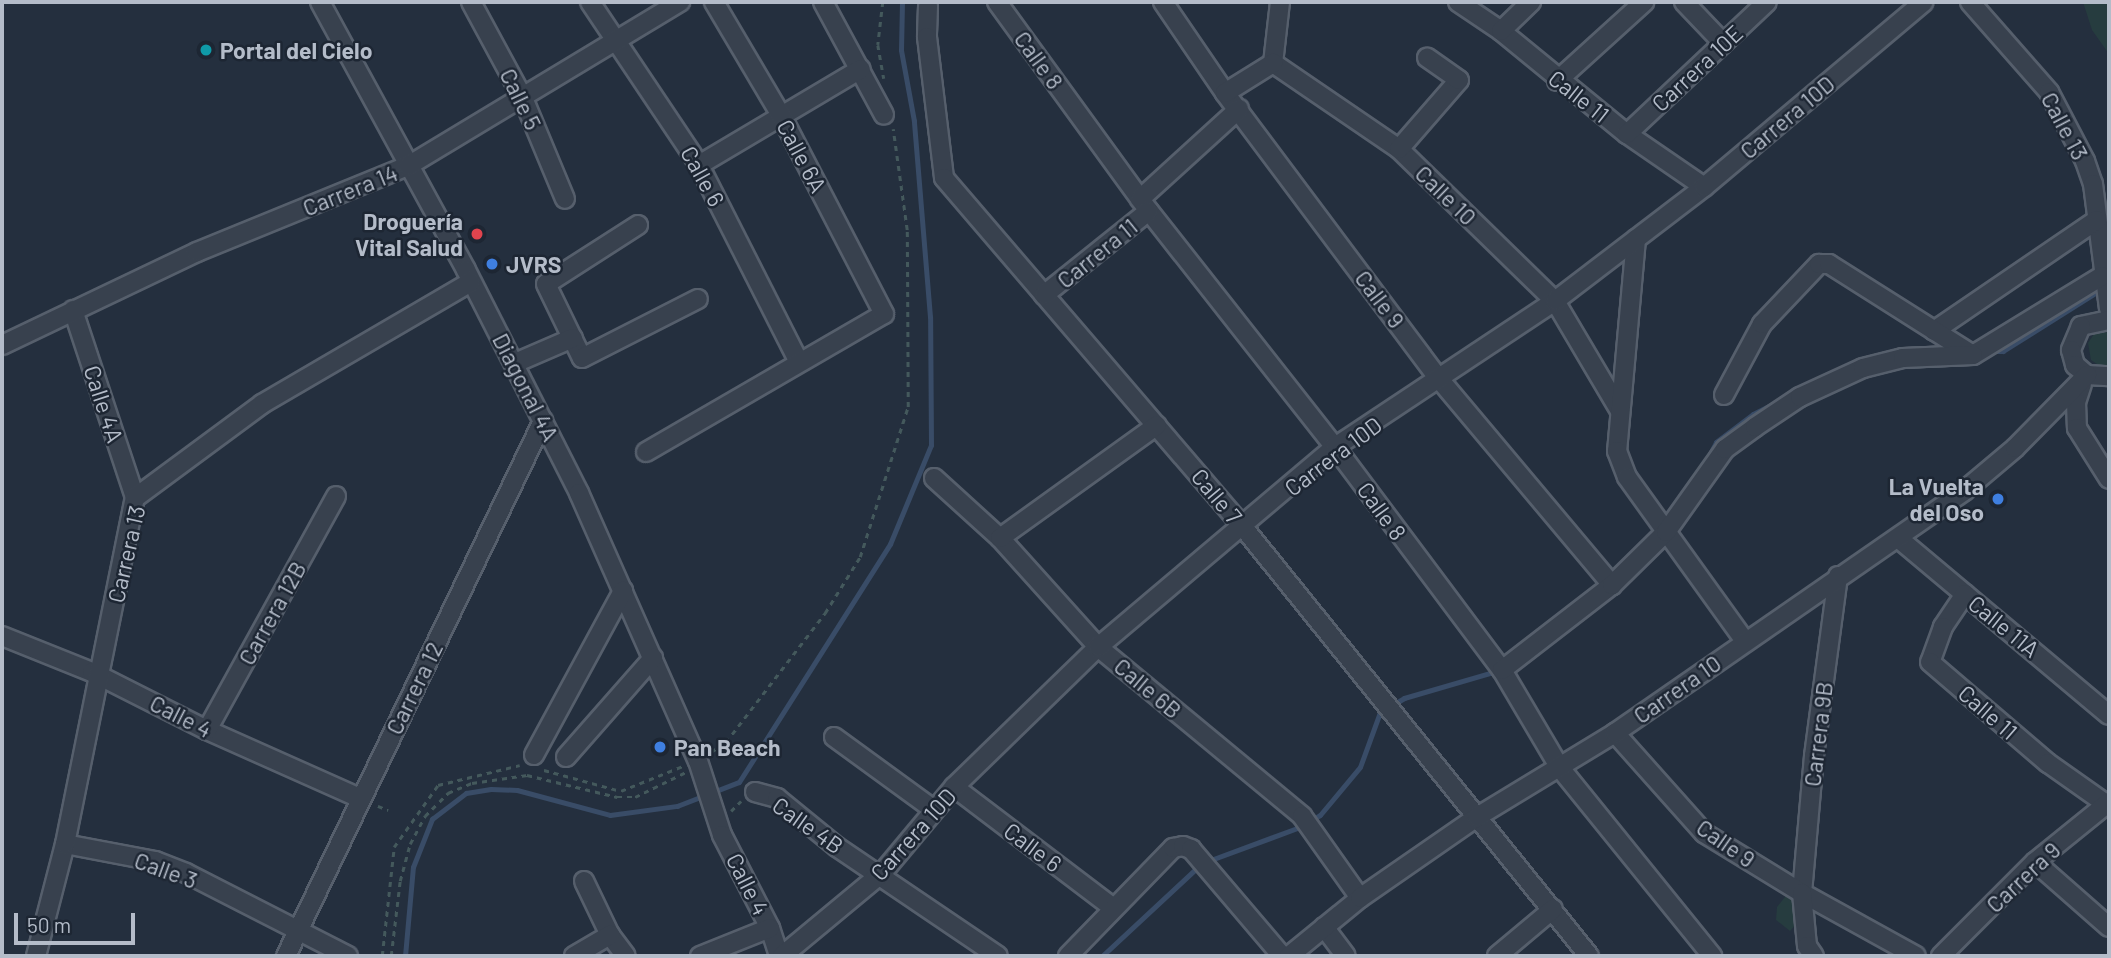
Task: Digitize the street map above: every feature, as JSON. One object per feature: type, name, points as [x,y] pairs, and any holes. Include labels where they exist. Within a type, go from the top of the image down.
[{"type":"street","name":"Diagonal 4A","points":[[320,2],[544,421],[623,590],[699,763],[706,786]]},
{"type":"street","name":"Calle 5","points":[[471,2],[523,98],[565,199]]},
{"type":"street","name":"Calle 6","points":[[590,2],[699,165],[798,360]]},
{"type":"street","name":"Carrera 14","points":[[5,340],[197,252],[408,166],[618,43],[680,2]]},
{"type":"street","name":"Calle 6A","points":[[714,2],[782,117],[884,314],[798,360]]},
{"type":"street","points":[[822,2],[888,117]]},
{"type":"street","name":"Calle 8","points":[[997,2],[1145,205],[1335,447],[1502,670],[1560,768],[1712,956]]},
{"type":"street","name":"Calle 9","points":[[1163,2],[1224,93],[1440,380],[1612,585]]},
{"type":"street","points":[[1224,93],[1273,63],[1280,2]]},
{"type":"street","name":"Calle 11","points":[[1458,2],[1501,31],[1557,81],[1627,134],[1704,187]]},
{"type":"street","points":[[1501,31],[1531,2]]},
{"type":"street","points":[[1557,81],[1644,2]]},
{"type":"street","points":[[1684,2],[1723,43]]},
{"type":"street","name":"Carrera 10E","points":[[1627,134],[1767,2]]},
{"type":"street","name":"Carrera 10D","points":[[781,956],[882,873],[954,787],[1098,647],[1335,447],[1440,380],[1555,301],[1704,187],[1924,2]]},
{"type":"street","name":"Calle 13","points":[[1970,2],[2038,77],[2059,108],[2085,161],[2098,220],[2102,276],[2109,309]]},
{"type":"street","name":"Calle 7","points":[[928,6],[927,37],[944,178],[1243,527],[1589,956]]},
{"type":"street","points":[[1399,149],[1459,79],[1427,58]]},
{"type":"street","name":"Calle 10","points":[[1273,63],[1399,149],[1555,301],[1620,411]]},
{"type":"street","points":[[699,165],[861,69]]},
{"type":"street","name":"Carrera 11","points":[[1044,295],[1145,205],[1238,109]]},
{"type":"street","points":[[1934,331],[2098,220]]},
{"type":"street","points":[[638,225],[546,284],[582,358],[698,299]]},
{"type":"street","points":[[1636,239],[1617,451],[1627,477],[1745,641]]},
{"type":"street","points":[[1724,395],[1762,324],[1819,264],[1829,264],[1973,355]]},
{"type":"street","points":[[1502,670],[1612,585],[1666,531],[1725,450],[1800,397],[1880,363],[1973,355],[2102,276]]},
{"type":"street","name":"Calle 13","points":[[2071,350],[2102,276]]},
{"type":"street","name":"Carrera 13","points":[[36,956],[65,844],[135,498],[262,404],[471,282]]},
{"type":"street","name":"Calle 4A","points":[[72,310],[135,498]]},
{"type":"street","points":[[2081,326],[2109,320]]},
{"type":"street","points":[[515,363],[573,338]]},
{"type":"street","points":[[2071,350],[2075,365],[2087,375],[2109,376]]},
{"type":"street","points":[[2055,409],[2071,350]]},
{"type":"street","points":[[646,452],[798,360]]},
{"type":"street","points":[[2087,375],[2076,402],[2077,428],[2109,480]]},
{"type":"street","name":"Carrera 10","points":[[1289,956],[1360,898],[1478,817],[1615,733],[1964,491],[2055,409],[2087,375]]},
{"type":"street","name":"Carrera 12","points":[[286,956],[544,421]]},
{"type":"street","points":[[1000,538],[1157,425]]},
{"type":"street","name":"Calle 6B","points":[[934,478],[1000,538],[1098,647],[1307,822],[1360,898]]},
{"type":"street","name":"Carrera 12B","points":[[207,730],[336,496]]},
{"type":"street","name":"Calle 11A","points":[[1898,538],[2109,715]]},
{"type":"street","name":"Carrera 9B","points":[[1802,893],[1814,756],[1838,576]]},
{"type":"street","points":[[531,762],[623,590]]},
{"type":"street","name":"Calle 11","points":[[1965,593],[1943,627],[1930,662],[2048,763],[2109,804]]},
{"type":"street","name":"Calle 4","points":[[2,636],[101,676],[207,730],[360,798]]},
{"type":"street","points":[[566,757],[653,658]]},
{"type":"street","name":"Calle 9","points":[[1615,733],[1704,833],[1802,893]]},
{"type":"street","points":[[834,737],[934,810]]},
{"type":"street","name":"Calle 4","points":[[706,786],[716,818],[781,956]]},
{"type":"street","name":"Calle 6","points":[[954,787],[1112,907]]},
{"type":"street","name":"Calle 4B","points":[[755,792],[777,798],[837,847],[882,873],[998,956]]},
{"type":"street","name":"Carrera 9","points":[[1941,956],[2035,862],[2109,804]]},
{"type":"street","name":"Calle 3","points":[[65,844],[155,861],[186,873],[298,934],[348,956]]},
{"type":"street","points":[[1068,956],[1112,907],[1173,848],[1191,849],[1282,956]]},
{"type":"street","points":[[2035,862],[2109,928]]},
{"type":"street","points":[[584,881],[610,935],[626,956]]},
{"type":"street","points":[[1802,893],[1807,946],[1814,956]]},
{"type":"street","points":[[1802,893],[1916,956]]},
{"type":"street","points":[[1497,956],[1553,909]]},
{"type":"street","points":[[1324,927],[1346,956]]},
{"type":"street","points":[[700,956],[770,928]]},
{"type":"street","points":[[574,956],[610,935]]},
{"type":"path","points":[[883,2],[878,45],[885,82]]},
{"type":"path","points":[[391,956],[400,881],[410,844],[425,816],[448,793],[472,783],[527,775],[617,797],[635,797],[699,763],[726,742],[825,613],[860,557],[908,407],[907,230],[888,117]]},
{"type":"path","points":[[382,956],[394,847],[438,785],[531,762],[621,791],[699,763]]},
{"type":"path","points":[[716,818],[755,792]]},
{"type":"green space","points":[[2083,2],[2109,2],[2109,54],[2092,30]]},
{"type":"green space","points":[[2109,332],[2109,365],[2100,366],[2091,360],[2088,343],[2094,334]]},
{"type":"green space","points":[[1793,887],[1812,907],[1790,931],[1776,920],[1777,907]]},
{"type":"waterway","points":[[405,956],[413,867],[432,819],[466,793],[491,789],[517,790],[610,815],[677,806],[739,782],[890,544],[931,445],[930,317],[914,121],[901,50],[902,2]]},
{"type":"waterway","points":[[1991,351],[2003,351],[2103,288]]},
{"type":"waterway","points":[[1704,465],[1716,442],[1753,414],[1783,399]]},
{"type":"waterway","points":[[1208,861],[1300,827],[1320,815],[1360,767],[1380,712],[1404,698],[1497,671]]},
{"type":"waterway","points":[[1102,956],[1199,866]]},
{"type":"place","name":"Portal del Cielo","points":[[206,50]]},
{"type":"place","name":"Droguería Vital Salud","points":[[477,234]]},
{"type":"place","name":"JVRS","points":[[492,264]]},
{"type":"place","name":"La Vuelta del Oso","points":[[1998,499]]},
{"type":"place","name":"Pan Beach","points":[[660,747]]}]
